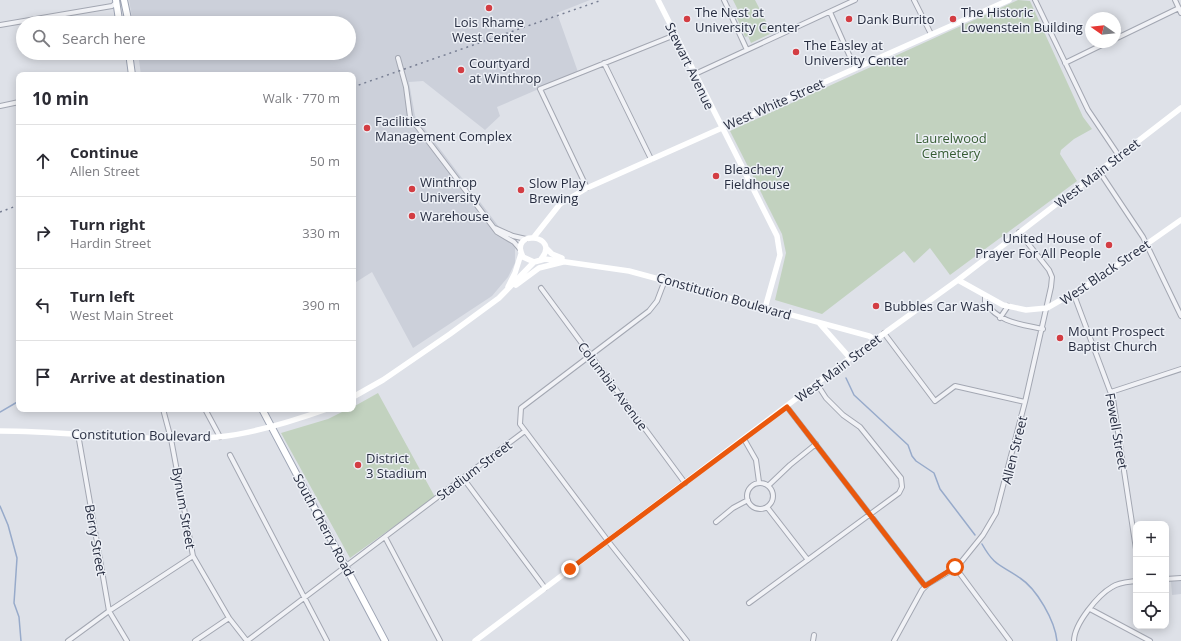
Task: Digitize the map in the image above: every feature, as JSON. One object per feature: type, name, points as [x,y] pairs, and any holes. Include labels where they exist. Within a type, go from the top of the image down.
[{"type":"main road","points":[[124,0],[127,16]]},
{"type":"main road","points":[[117,1],[119,16]]},
{"type":"main road","points":[[130,60],[132,72]]},
{"type":"main road","name":"South Cherry Road","points":[[264,412],[385,641]]},
{"type":"street","name":"Stewart Avenue","points":[[658,0],[721,128],[773,228],[779,244],[778,261],[765,308]]},
{"type":"street","points":[[724,0],[747,50]]},
{"type":"street","points":[[694,74],[855,0]]},
{"type":"street","points":[[914,0],[931,34]]},
{"type":"street","name":"West White Street","points":[[534,237],[540,232],[547,218],[564,200],[587,188],[1009,0]]},
{"type":"street","points":[[1035,0],[1088,110],[1118,156]]},
{"type":"street","points":[[1176,0],[1181,13]]},
{"type":"street","points":[[53,16],[112,6],[117,1]]},
{"type":"street","points":[[1121,36],[1179,8]]},
{"type":"street","points":[[830,12],[856,68]]},
{"type":"street","points":[[0,25],[16,22]]},
{"type":"street","points":[[587,188],[540,89],[675,35]]},
{"type":"street","points":[[1065,63],[1096,48]]},
{"type":"street","points":[[398,58],[406,87],[410,117],[497,232],[514,242],[526,260],[534,262]]},
{"type":"street","points":[[604,63],[651,159]]},
{"type":"street","points":[[0,106],[16,103]]},
{"type":"street","name":"West Main Street","points":[[475,641],[850,358],[958,280],[1181,108]]},
{"type":"street","points":[[1099,171],[1143,237],[1145,245],[1179,309],[1181,316]]},
{"type":"street","points":[[541,259],[546,252],[543,233],[547,218]]},
{"type":"street","name":"West Black Street","points":[[958,280],[985,297],[1008,306],[1026,310],[1048,308],[1074,295],[1181,220]]},
{"type":"street","points":[[495,228],[513,236],[526,239],[534,237]]},
{"type":"street","name":"Allen Street","points":[[894,641],[918,595],[925,586],[955,567],[983,535],[996,513],[1043,329],[1048,308],[1052,278],[1050,270],[1019,232]]},
{"type":"street","name":"Constitution Boulevard","points":[[534,237],[552,254],[569,261]]},
{"type":"street","name":"Constitution Boulevard","points":[[504,293],[515,273],[526,239]]},
{"type":"street","name":"Constitution Boulevard","points":[[356,395],[400,369],[482,311],[510,288],[534,262],[541,259],[569,261],[629,270],[820,324],[869,336],[876,340]]},
{"type":"street","points":[[510,288],[539,268],[569,261]]},
{"type":"street","points":[[665,280],[657,301],[649,311],[522,408],[520,424],[608,541],[687,641]]},
{"type":"street","name":"Columbia Avenue","points":[[540,288],[685,483]]},
{"type":"street","name":"Fewell Street","points":[[1074,295],[1111,392],[1133,530]]},
{"type":"street","points":[[985,297],[985,302],[993,313],[1000,318],[1043,329]]},
{"type":"street","points":[[1000,318],[1008,306]]},
{"type":"street","points":[[820,324],[850,358]]},
{"type":"street","points":[[884,334],[935,401],[955,386],[1025,402]]},
{"type":"street","points":[[1111,392],[1181,369]]},
{"type":"street","points":[[750,603],[899,493],[902,487],[901,478],[860,427],[843,415],[826,398],[817,384]]},
{"type":"street","points":[[787,407],[925,586]]},
{"type":"street","name":"Bynum Street","points":[[164,412],[171,439],[193,556],[229,618],[247,641]]},
{"type":"street","points":[[207,412],[220,437]]},
{"type":"street","name":"Constitution Boulevard","points":[[0,431],[171,439],[220,437],[272,426],[317,412]]},
{"type":"street","name":"Stadium Street","points":[[247,641],[525,431]]},
{"type":"street","name":"Berry Street","points":[[78,434],[109,611],[126,641]]},
{"type":"street","points":[[744,439],[756,460],[759,482]]},
{"type":"street","points":[[769,485],[790,465],[816,444]]},
{"type":"street","points":[[230,455],[328,641]]},
{"type":"street","points":[[463,478],[545,588]]},
{"type":"street","points":[[759,482],[769,485],[774,494],[771,504],[766,507],[756,508],[748,500],[748,492],[750,487],[759,482]]},
{"type":"street","points":[[716,522],[733,508],[748,500]]},
{"type":"street","points":[[766,507],[808,560]]},
{"type":"street","points":[[385,537],[440,641]]},
{"type":"street","points":[[68,641],[109,611],[193,556]]},
{"type":"street","points":[[955,567],[1010,641]]},
{"type":"street","points":[[1169,579],[1181,578]]},
{"type":"street","points":[[1074,641],[1074,635],[1080,621],[1090,609],[1113,586],[1133,582]]},
{"type":"street","points":[[1090,609],[1150,641]]},
{"type":"street","points":[[195,641],[229,618]]},
{"type":"street","points":[[813,641],[814,635]]},
{"type":"shaded area","name":"Winthrop University","points":[[129,0],[590,0],[557,13],[578,72],[497,107],[500,116],[485,130],[423,81],[409,82],[415,116],[515,248],[515,263],[508,277],[492,296],[413,348],[372,272],[356,282],[356,72],[141,72],[139,60],[356,60],[356,16],[132,16]]},
{"type":"shaded area","points":[[1181,580],[1181,594],[1172,595],[1171,581]]},
{"type":"green space","points":[[733,0],[755,0],[772,33],[751,43],[748,36],[745,37],[737,18],[738,10]]},
{"type":"green space","name":"Laurelwood Cemetery","points":[[1018,0],[1030,1],[1083,117],[1092,129],[1074,139],[1061,150],[1060,154],[1077,181],[950,275],[930,248],[914,263],[904,251],[822,314],[775,300],[786,253],[782,234],[730,131]]},
{"type":"green space","name":"District 3 Stadium","points":[[378,393],[435,497],[350,558],[281,433],[328,419],[342,412],[356,412],[356,405]]},
{"type":"waterway","points":[[846,378],[854,395],[908,445],[912,456],[916,461],[934,473],[940,489],[975,535]]},
{"type":"waterway","points":[[0,412],[16,403]]},
{"type":"waterway","points":[[0,506],[8,525],[17,558],[14,603],[19,617],[21,641]]},
{"type":"waterway","points":[[982,544],[994,561],[1020,578],[1039,597],[1053,624],[1057,641]]},
{"type":"railway","points":[[356,86],[602,0]]},
{"type":"railway","points":[[0,212],[16,206]]},
{"type":"place","name":"Lois Rhame West Center","points":[[489,8]]},
{"type":"place","name":"The Nest at University Center","points":[[687,19]]},
{"type":"place","name":"Dank Burrito","points":[[849,19]]},
{"type":"place","name":"The Historic Lowenstein Building","points":[[953,19]]},
{"type":"place","name":"The Easley at University Center","points":[[796,52]]},
{"type":"place","name":"Courtyard at Winthrop","points":[[461,70]]},
{"type":"place","name":"Facilities Management Complex","points":[[367,128]]},
{"type":"place","name":"Bleachery Fieldhouse","points":[[716,176]]},
{"type":"place","name":"Winthrop University","points":[[412,189]]},
{"type":"place","name":"Slow Play Brewing","points":[[521,190]]},
{"type":"place","name":"Warehouse","points":[[412,216]]},
{"type":"place","name":"United House of Prayer For All People","points":[[1109,245]]},
{"type":"place","name":"Bubbles Car Wash","points":[[876,306]]},
{"type":"place","name":"Mount Prospect Baptist Church","points":[[1060,338]]},
{"type":"place","name":"District 3 Stadium","points":[[358,465]]},
{"type":"route","points":[[570,569],[787,407],[925,586],[955,567]]}]
